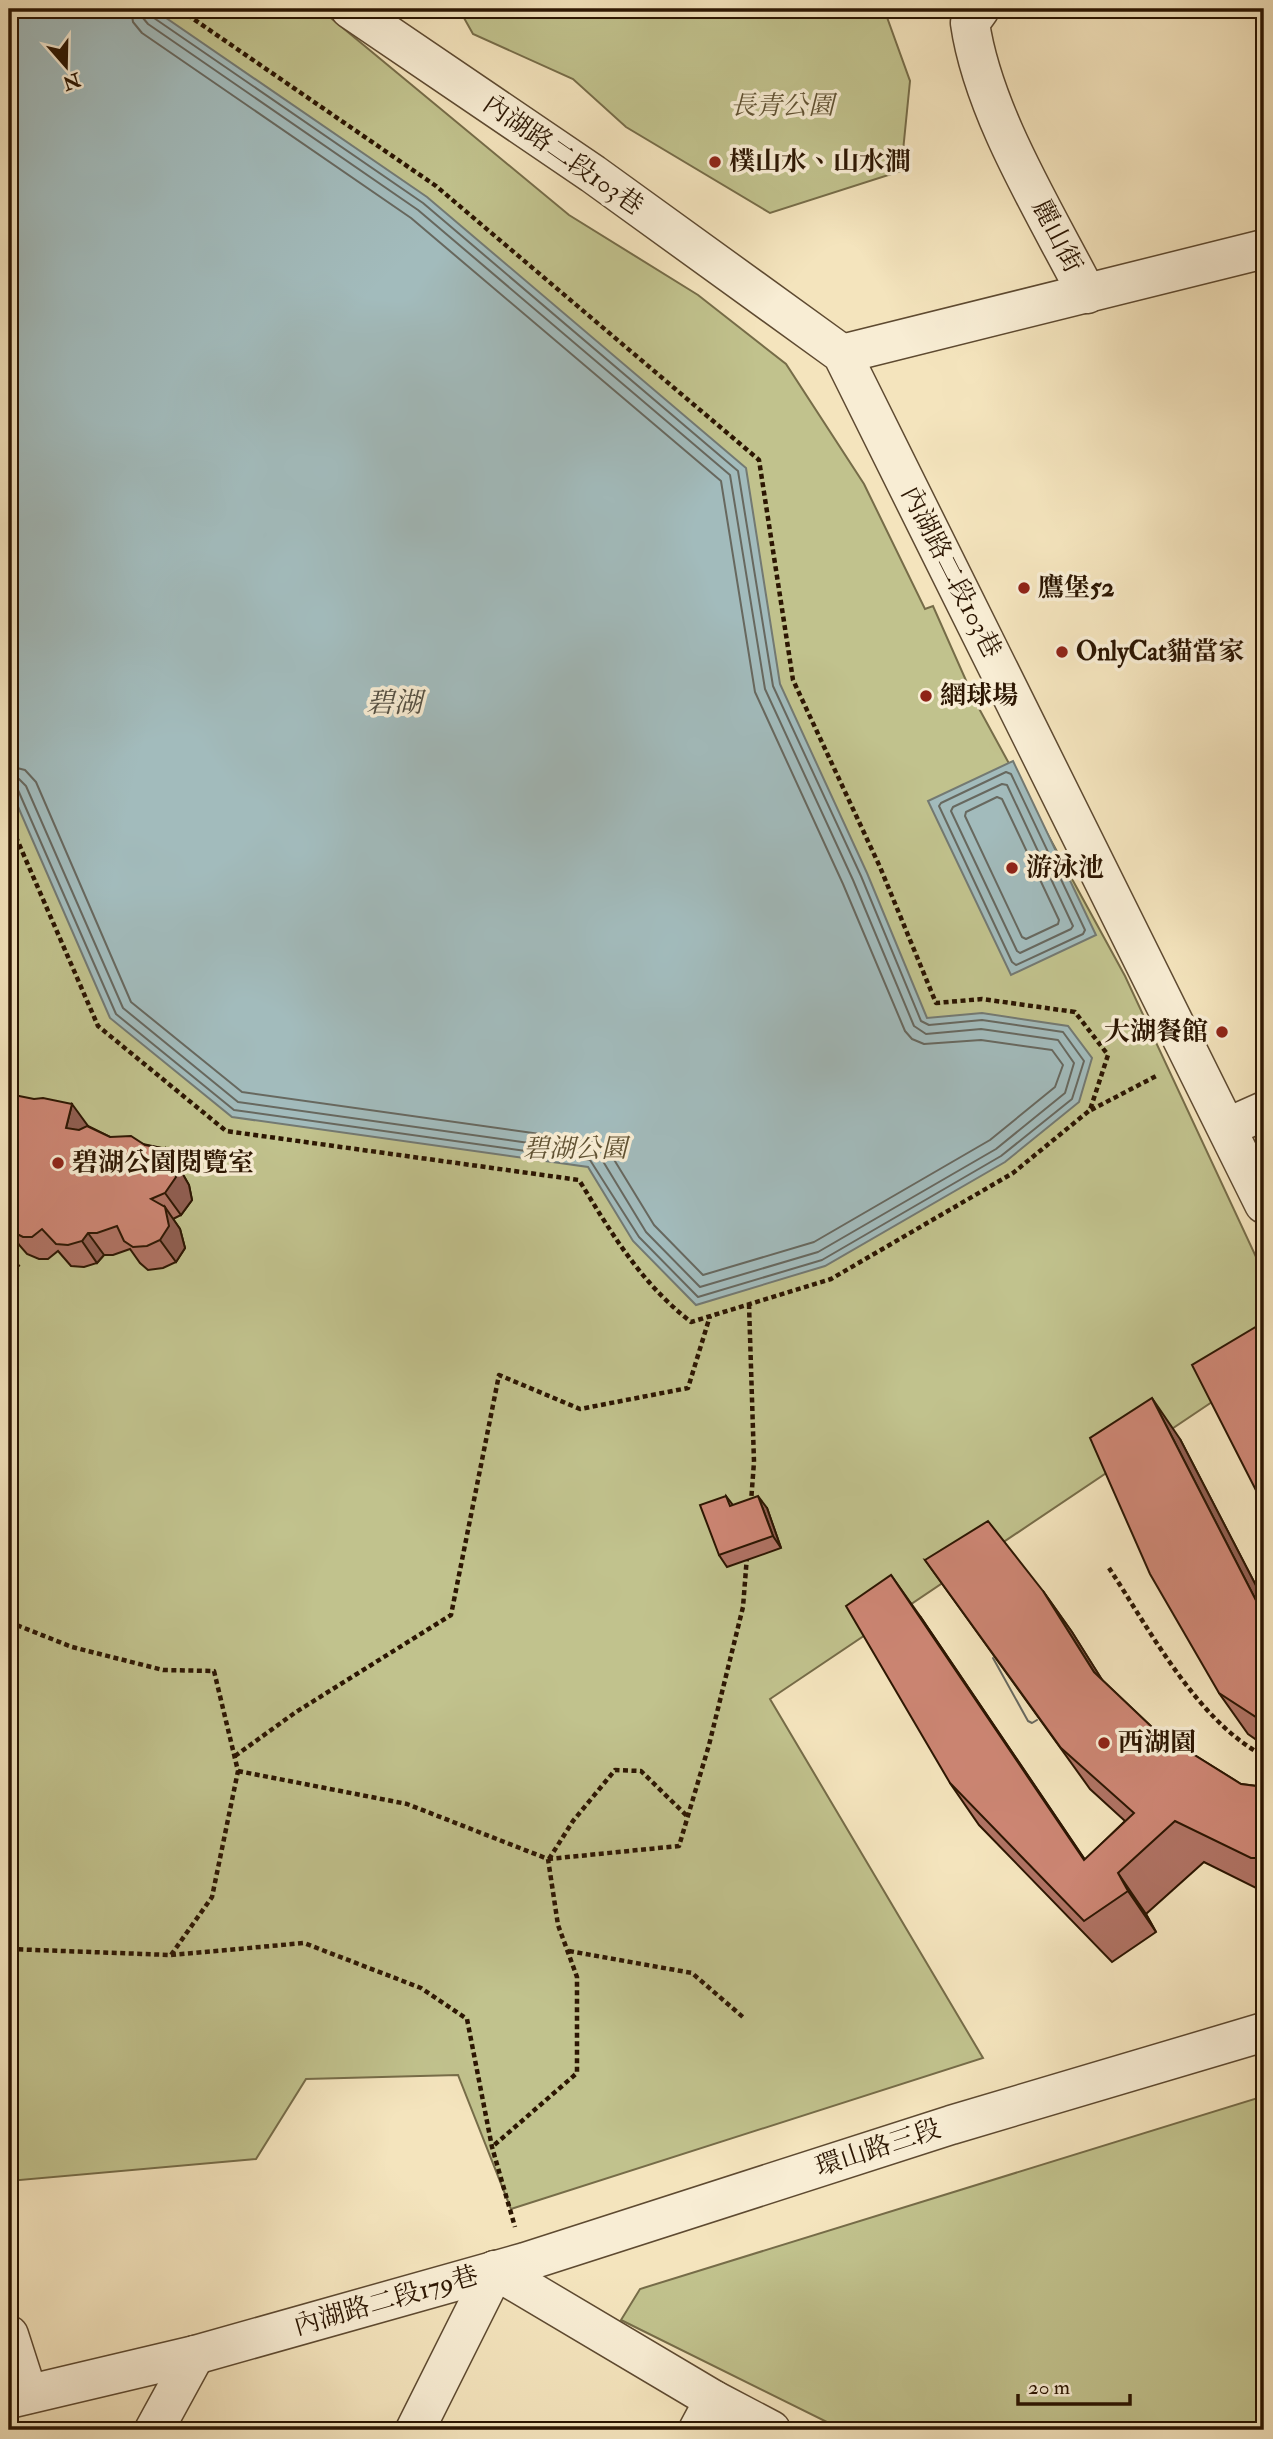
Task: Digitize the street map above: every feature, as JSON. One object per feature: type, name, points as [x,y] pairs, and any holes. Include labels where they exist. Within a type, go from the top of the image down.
[{"type":"street","name":"內湖路二段103巷","points":[[350,9],[593,174],[842,354],[1264,1204]]},
{"type":"street","name":"麗山街","points":[[970,13],[973,44],[984,81],[1008,140],[1087,294],[1264,248]]},
{"type":"street","points":[[842,354],[1087,294]]},
{"type":"street","points":[[1228,1127],[1264,1111]]},
{"type":"street","name":"環山路三段","points":[[510,2266],[951,2124],[1264,2032]]},
{"type":"street","points":[[415,2430],[510,2266]]},
{"type":"street","name":"內湖路二段179巷","points":[[18,2396],[195,2355],[510,2266],[706,2415],[771,2430]]},
{"type":"street","points":[[9,2335],[18,2396]]},
{"type":"street","points":[[154,2430],[195,2355]]},
{"type":"path","points":[[179,9],[436,186],[759,460],[793,680],[880,867],[936,1003],[982,999],[1075,1012],[1108,1055],[1090,1110]]},
{"type":"path","points":[[9,821],[99,1026],[226,1131],[579,1180],[622,1250],[666,1302],[691,1322],[831,1279],[1013,1173],[1090,1110],[1193,1057]]},
{"type":"path","points":[[9,1273],[19,1264]]},
{"type":"path","points":[[749,1304],[754,1462],[750,1515]]},
{"type":"path","points":[[235,1756],[296,1712],[451,1615],[499,1376],[580,1409],[688,1388],[710,1315]]},
{"type":"path","points":[[238,1771],[408,1804],[548,1859],[679,1846],[709,1745],[743,1607],[747,1554]]},
{"type":"path","points":[[1109,1568],[1197,1700],[1248,1748],[1264,1756]]},
{"type":"path","points":[[9,1622],[72,1647],[163,1670],[214,1671],[238,1771],[212,1897],[171,1955]]},
{"type":"path","points":[[492,2147],[577,2073],[577,1977],[558,1925],[548,1859],[573,1821],[615,1770],[641,1771],[688,1817]]},
{"type":"path","points":[[9,1949],[171,1955],[304,1943],[421,1988],[467,2019],[492,2147],[510,2266]]},
{"type":"path","points":[[568,1951],[692,1973],[744,2018]]},
{"type":"green space","name":"碧湖公園","points":[[9,9],[320,9],[569,215],[698,295],[786,364],[864,484],[925,609],[933,606],[976,703],[1125,976],[1264,1274],[1264,1367],[770,1699],[983,2058],[511,2209],[458,2075],[306,2079],[256,2159],[9,2181]]},
{"type":"green space","name":"長青公園","points":[[459,9],[884,9],[910,81],[901,171],[770,213],[626,127],[573,79],[473,34]]},
{"type":"green space","points":[[1264,2096],[1264,2430],[843,2430],[621,2320],[640,2289]]},
{"type":"water","name":"碧湖","points":[[9,9],[153,9],[427,197],[746,468],[780,684],[867,873],[927,1018],[982,1013],[1068,1026],[1092,1058],[1079,1102],[1005,1162],[825,1266],[696,1305],[633,1241],[588,1167],[232,1117],[110,1018],[9,786]]},
{"type":"water","name":"游泳池","points":[[1013,761],[1096,935],[1011,975],[928,801]]},
{"type":"building","points":[[9,1094],[72,1104],[66,1128],[79,1130],[87,1126],[110,1137],[131,1136],[145,1145],[166,1149],[176,1177],[165,1193],[151,1199],[165,1207],[169,1226],[160,1240],[147,1246],[133,1247],[124,1241],[117,1226],[97,1233],[88,1233],[82,1241],[68,1245],[56,1244],[42,1229],[32,1237],[23,1237],[11,1231],[9,1217],[13,1210],[9,1206]]},
{"type":"building","points":[[1264,1322],[1264,1506],[1192,1365]]},
{"type":"building","name":"西湖園","points":[[1152,1398],[1264,1616],[1264,1721],[1219,1693],[1150,1574],[1090,1438]]},
{"type":"building","points":[[726,1496],[730,1506],[758,1496],[773,1536],[719,1555],[700,1505]]},
{"type":"building","name":"西湖園","points":[[988,1521],[1043,1591],[1094,1672],[1156,1731],[1241,1784],[1264,1787],[1264,1858],[1251,1858],[1175,1821],[1118,1873],[1128,1891],[1084,1921],[950,1783],[846,1606],[891,1575],[1084,1860],[1134,1813],[1061,1748],[925,1560]]},
{"type":"place","name":"樸山水、山水澗","points":[[715,162]]},
{"type":"place","name":"鷹堡52","points":[[1024,588]]},
{"type":"place","name":"OnlyCat貓當家","points":[[1062,652]]},
{"type":"place","name":"網球場","points":[[926,696]]},
{"type":"place","name":"游泳池","points":[[1012,868]]},
{"type":"place","name":"大湖餐館","points":[[1222,1032]]},
{"type":"place","name":"碧湖公園閱覽室","points":[[58,1163]]},
{"type":"place","name":"西湖園","points":[[1104,1743]]}]
